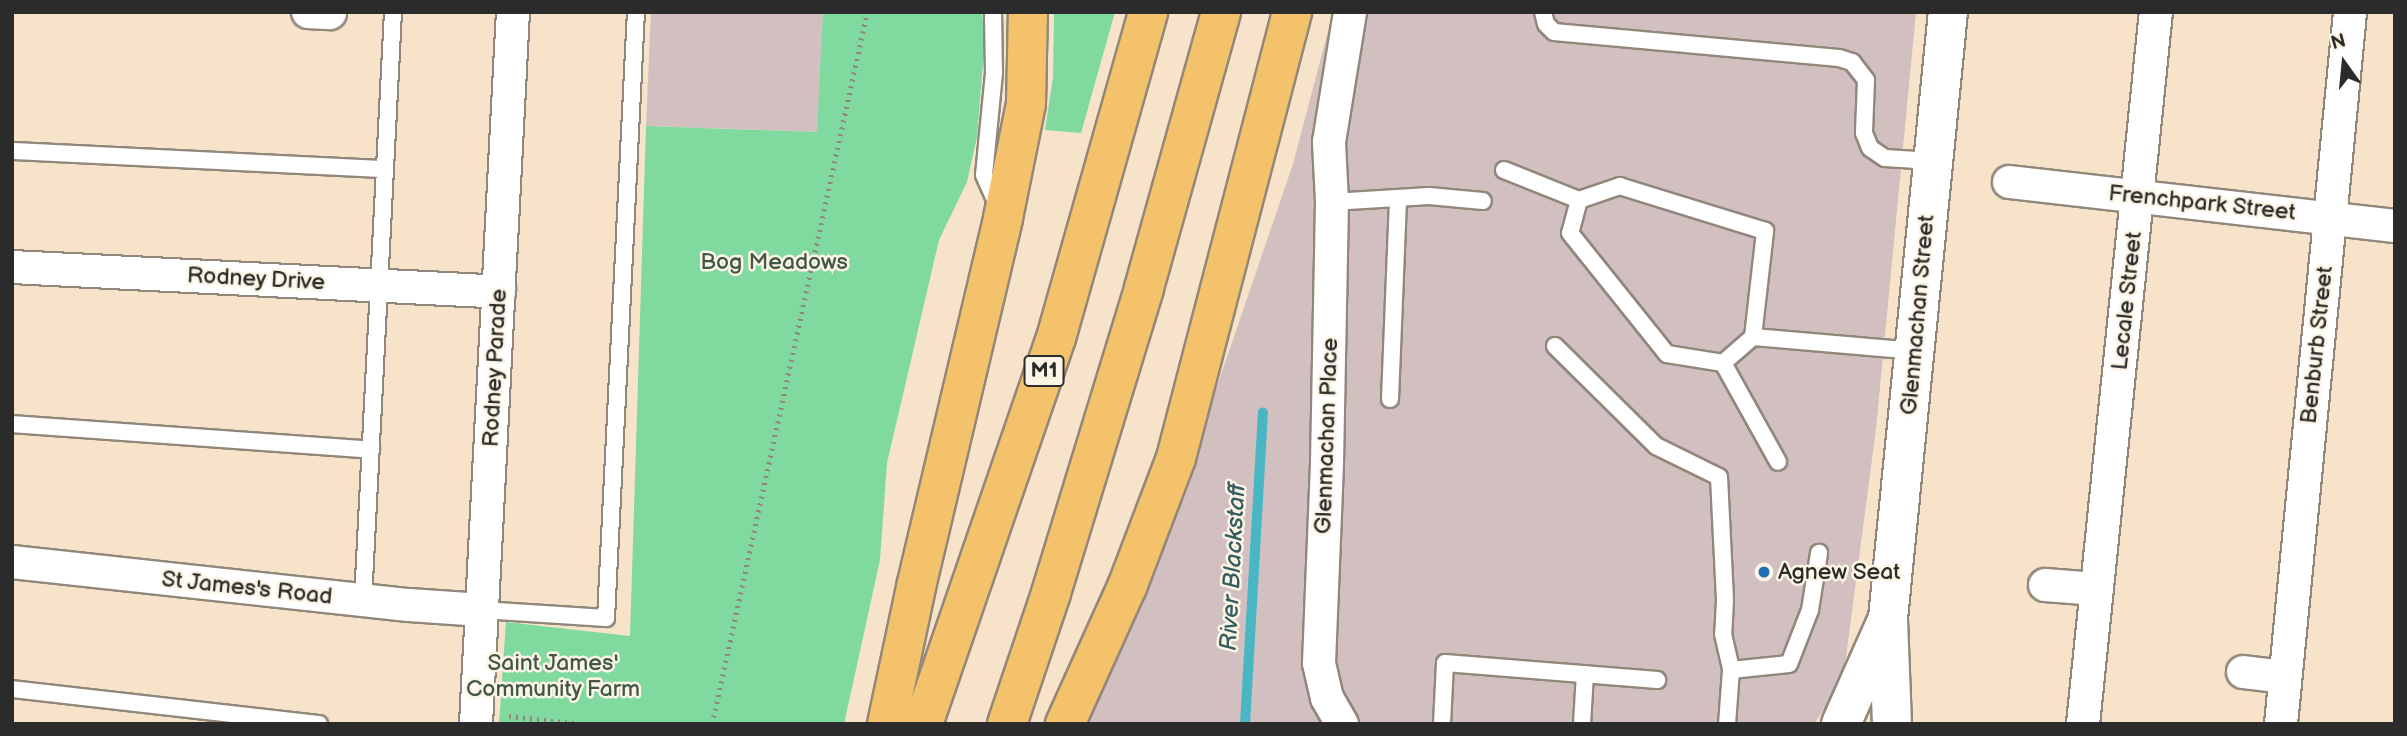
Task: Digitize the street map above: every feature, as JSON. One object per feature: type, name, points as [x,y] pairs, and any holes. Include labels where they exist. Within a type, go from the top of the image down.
[{"type":"highway","points":[[887,724],[916,587],[1003,218],[1026,104],[1028,12]]},
{"type":"highway","name":"M1","points":[[923,724],[1056,338],[1148,12]]},
{"type":"highway","points":[[1007,724],[1051,593],[1144,288],[1221,12]]},
{"type":"highway","points":[[1065,724],[1127,587],[1176,458],[1292,12]]},
{"type":"street","name":"Rodney Parade","points":[[476,719],[513,12]]},
{"type":"street","name":"Glenmachan Place","points":[[1337,722],[1327,698],[1319,663],[1327,463],[1332,202],[1329,142],[1350,12]]},
{"type":"street","name":"Glenmachan Street","points":[[1892,724],[1888,618],[1916,351],[1931,161],[1948,12]]},
{"type":"street","name":"Lecale Street","points":[[2083,724],[2156,12]]},
{"type":"street","name":"Benburb Street","points":[[2281,724],[2350,12]]},
{"type":"street","name":"Frenchpark Street","points":[[2009,181],[2395,226]]},
{"type":"street","name":"Rodney Drive","points":[[12,267],[499,292]]},
{"type":"street","name":"St James's Road","points":[[12,562],[363,600],[482,610]]},
{"type":"street","points":[[2045,584],[2097,589]]},
{"type":"street","name":"Glenmachan Street","points":[[1841,724],[1888,618]]},
{"type":"street","points":[[2243,672],[2285,677]]},
{"type":"lane","points":[[363,600],[393,12]]},
{"type":"lane","points":[[482,610],[606,618],[636,12]]},
{"type":"lane","points":[[993,12],[994,73],[984,175],[1003,218]]},
{"type":"lane","points":[[1543,12],[1546,24],[1554,32],[1839,58],[1853,62],[1866,80],[1864,133],[1870,148],[1885,158],[1931,161]]},
{"type":"lane","points":[[12,151],[384,169]]},
{"type":"lane","points":[[1504,170],[1579,200],[1620,187],[1765,231],[1753,337],[1723,363]]},
{"type":"lane","points":[[1332,202],[1429,196],[1483,201]]},
{"type":"lane","points":[[1390,399],[1398,200]]},
{"type":"lane","points":[[1579,200],[1570,233],[1667,354],[1723,363]]},
{"type":"lane","points":[[1753,337],[1916,351]]},
{"type":"lane","points":[[1555,346],[1656,446],[1719,477],[1725,600],[1723,634],[1731,670],[1727,724]]},
{"type":"lane","points":[[1723,363],[1778,462]]},
{"type":"lane","points":[[12,424],[371,450]]},
{"type":"lane","points":[[1731,670],[1789,664],[1810,610],[1819,553]]},
{"type":"lane","points":[[1442,724],[1446,663],[1657,680]]},
{"type":"lane","points":[[1582,724],[1585,674]]},
{"type":"lane","points":[[12,689],[319,724]]},
{"type":"path","points":[[712,724],[867,12]]},
{"type":"path","points":[[476,719],[537,717],[581,724]]},
{"type":"shaded area","points":[[651,12],[823,12],[818,132],[646,126]]},
{"type":"shaded area","points":[[1333,12],[1916,12],[1876,429],[1843,680],[1814,724],[1082,724],[1173,515],[1293,164]]},
{"type":"green space","name":"Bog Meadows","points":[[823,12],[982,12],[985,38],[977,137],[967,182],[939,240],[887,463],[880,560],[844,724],[499,724],[506,622],[630,636],[646,126],[817,132]]},
{"type":"green space","points":[[1054,12],[1115,12],[1081,133],[1045,130],[1053,77]]},
{"type":"waterway","name":"River Blackstaff","points":[[1245,724],[1263,413]]},
{"type":"place","name":"Agnew Seat","points":[[1764,572]]},
{"type":"park label","name":"Saint James' Community Farm","points":[[553,676]]}]
